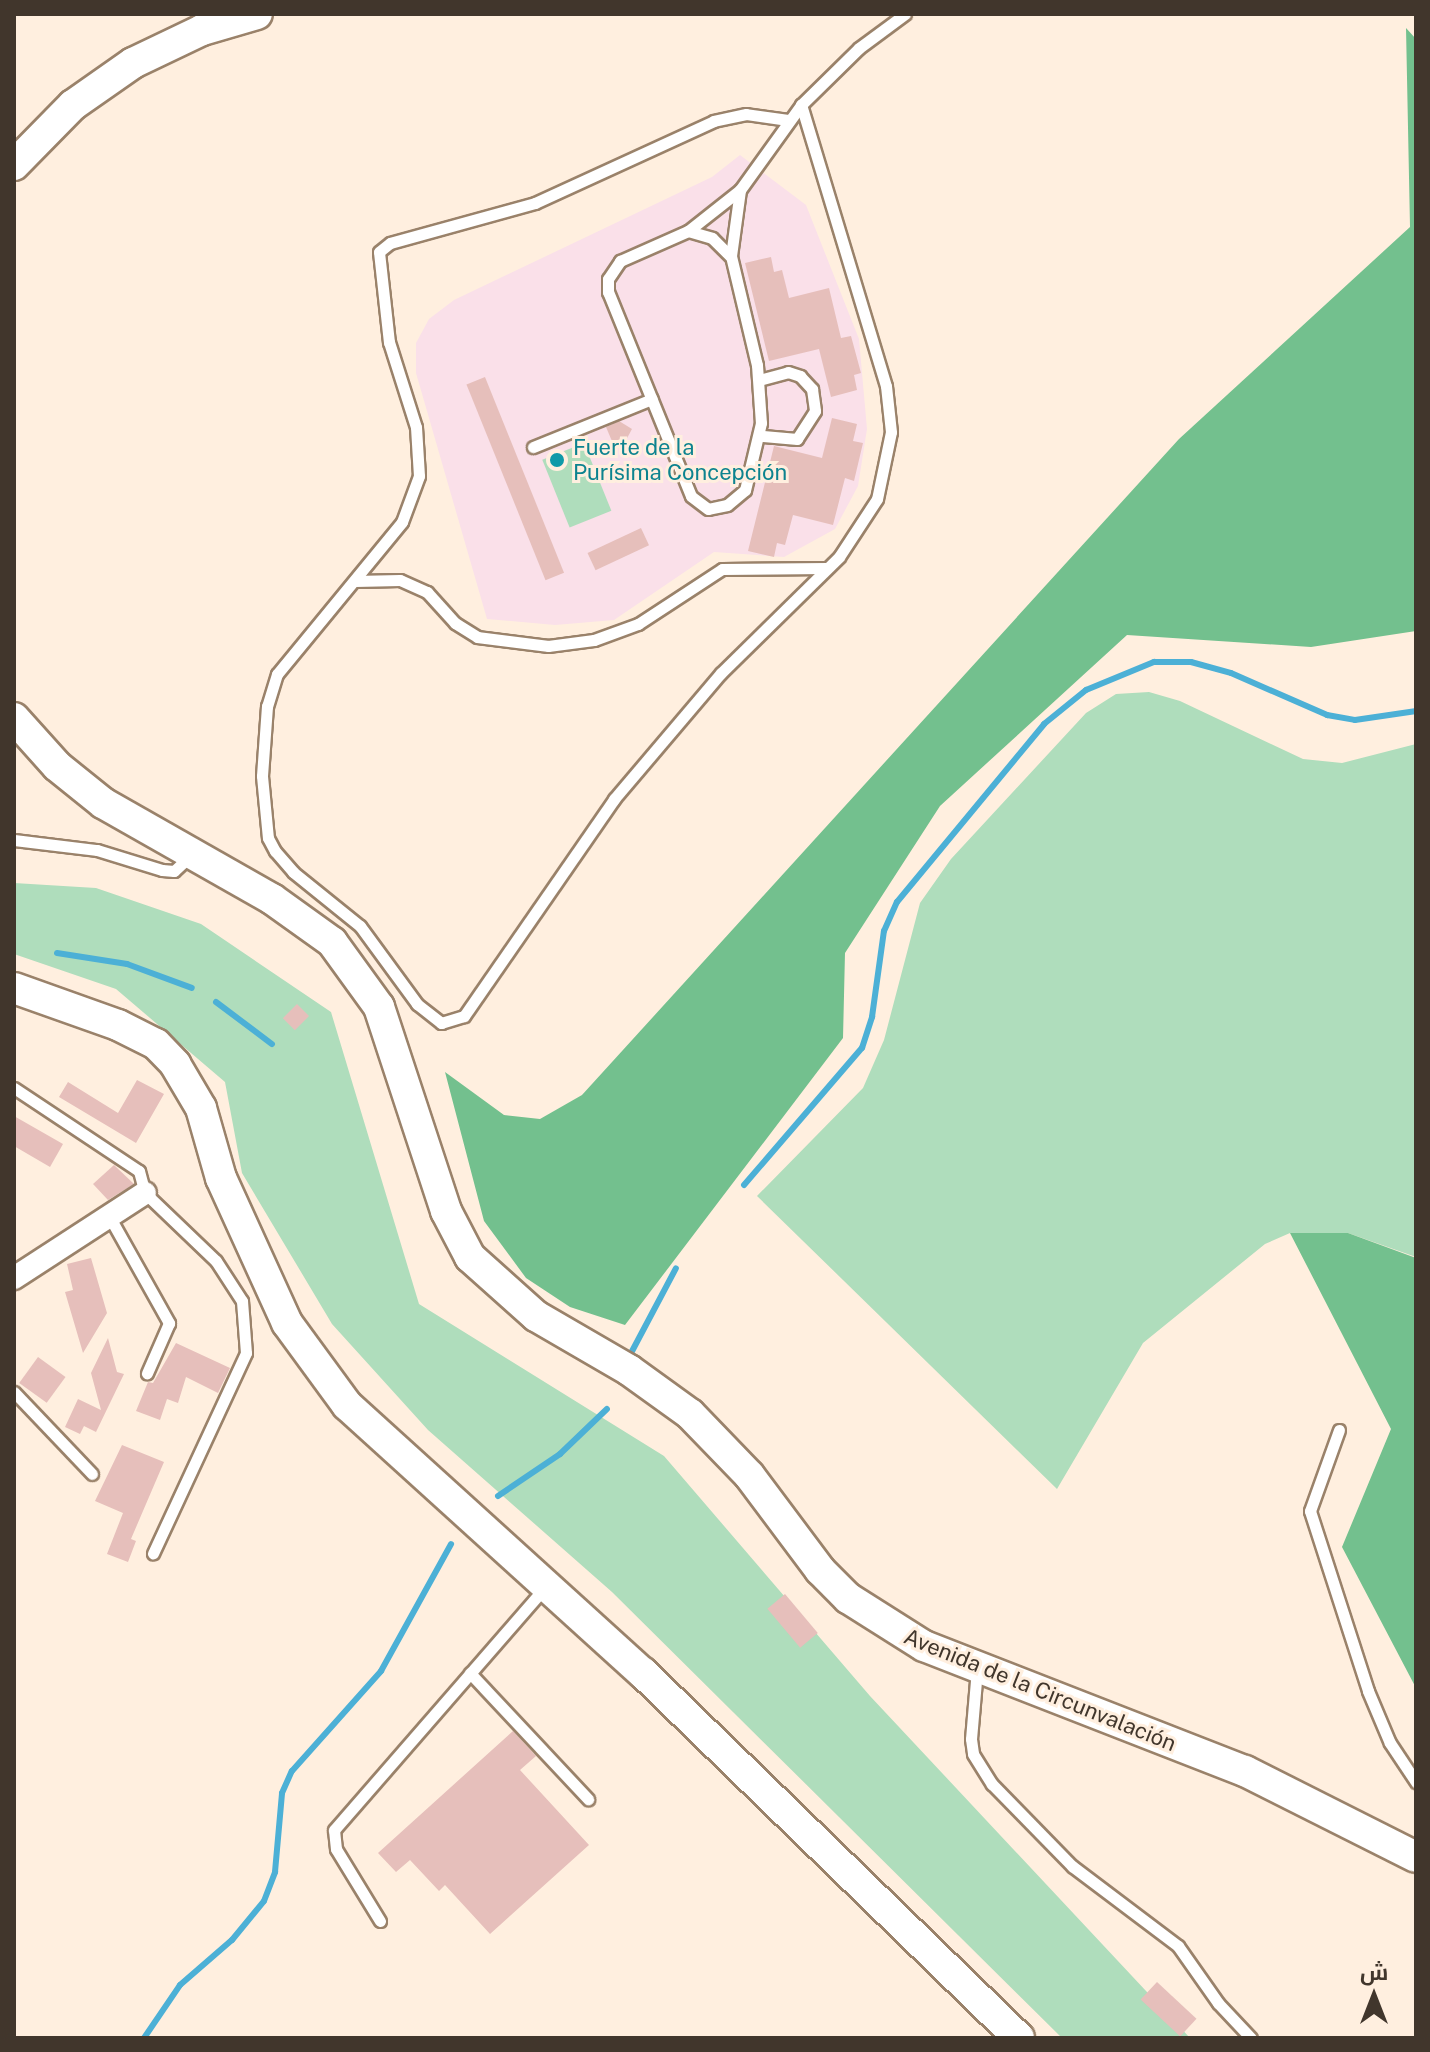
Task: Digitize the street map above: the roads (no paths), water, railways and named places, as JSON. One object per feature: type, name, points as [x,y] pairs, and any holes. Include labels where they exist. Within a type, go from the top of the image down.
[{"type":"main road","points":[[14,165],[73,105],[133,63],[202,30],[257,14]]},
{"type":"main road","name":"Avenida de la Circunvalación","points":[[14,718],[79,785],[190,856],[296,914],[332,942],[369,988],[401,1060],[446,1211],[463,1246],[488,1278],[536,1316],[640,1377],[690,1414],[749,1475],[820,1570],[848,1598],[892,1630],[977,1668],[1257,1777],[1416,1857]]},
{"type":"main road","points":[[14,988],[118,1025],[156,1044],[175,1064],[201,1108],[221,1178],[263,1273],[313,1362],[347,1405],[870,1889],[1019,2038]]},
{"type":"street","points":[[14,1278],[145,1193]]},
{"type":"lane","points":[[740,190],[731,256],[759,380],[760,436],[745,490],[727,505],[708,509],[691,496],[608,292],[608,279],[620,261],[688,231],[740,190],[801,105],[859,48],[905,14]]},
{"type":"lane","points":[[788,120],[746,114],[714,121],[535,203],[383,247],[378,259],[389,342],[422,454],[414,498],[402,522],[271,689],[262,776],[268,838],[293,872],[360,926],[417,1004],[441,1023],[464,1016],[474,1004],[564,866],[666,735],[854,539],[877,499],[889,455],[890,409],[801,105]]},
{"type":"lane","points":[[688,231],[712,238],[731,256]]},
{"type":"lane","points":[[759,380],[788,372],[800,376],[812,389],[815,411],[797,439],[760,436]]},
{"type":"lane","points":[[533,447],[652,399]]},
{"type":"lane","points":[[354,581],[400,580],[427,592],[455,623],[477,637],[548,646],[594,640],[638,624],[722,569],[827,568]]},
{"type":"lane","points":[[14,840],[97,850],[162,870],[184,866],[190,856]]},
{"type":"lane","points":[[14,1088],[139,1171],[145,1193],[231,1282],[242,1301],[247,1334],[246,1353],[153,1553]]},
{"type":"lane","points":[[109,1216],[169,1323],[147,1373]]},
{"type":"lane","points":[[14,1392],[92,1474]]},
{"type":"lane","points":[[1339,1430],[1310,1511],[1368,1691],[1390,1743],[1416,1782]]},
{"type":"lane","points":[[380,1921],[336,1849],[334,1830],[546,1586]]},
{"type":"lane","points":[[977,1668],[971,1739],[973,1754],[992,1784],[1072,1866],[1178,1946],[1218,2003],[1251,2038]]},
{"type":"lane","points":[[470,1673],[588,1799]]},
{"type":"waterway","points":[[744,1185],[862,1048],[872,1017],[884,931],[897,902],[1044,724],[1086,690],[1154,662],[1191,662],[1231,673],[1327,715],[1355,720],[1416,711]]},
{"type":"waterway","points":[[57,953],[127,964],[192,988]]},
{"type":"waterway","points":[[216,1002],[272,1044]]},
{"type":"waterway","points":[[630,1355],[676,1268]]},
{"type":"waterway","points":[[498,1496],[560,1454],[607,1409]]},
{"type":"waterway","points":[[144,2038],[180,1985],[232,1940],[264,1901],[275,1872],[282,1793],[292,1771],[381,1671],[451,1544]]},
{"type":"place","name":"Fuerte de la Purísima Concepción","points":[[557,460]]}]
